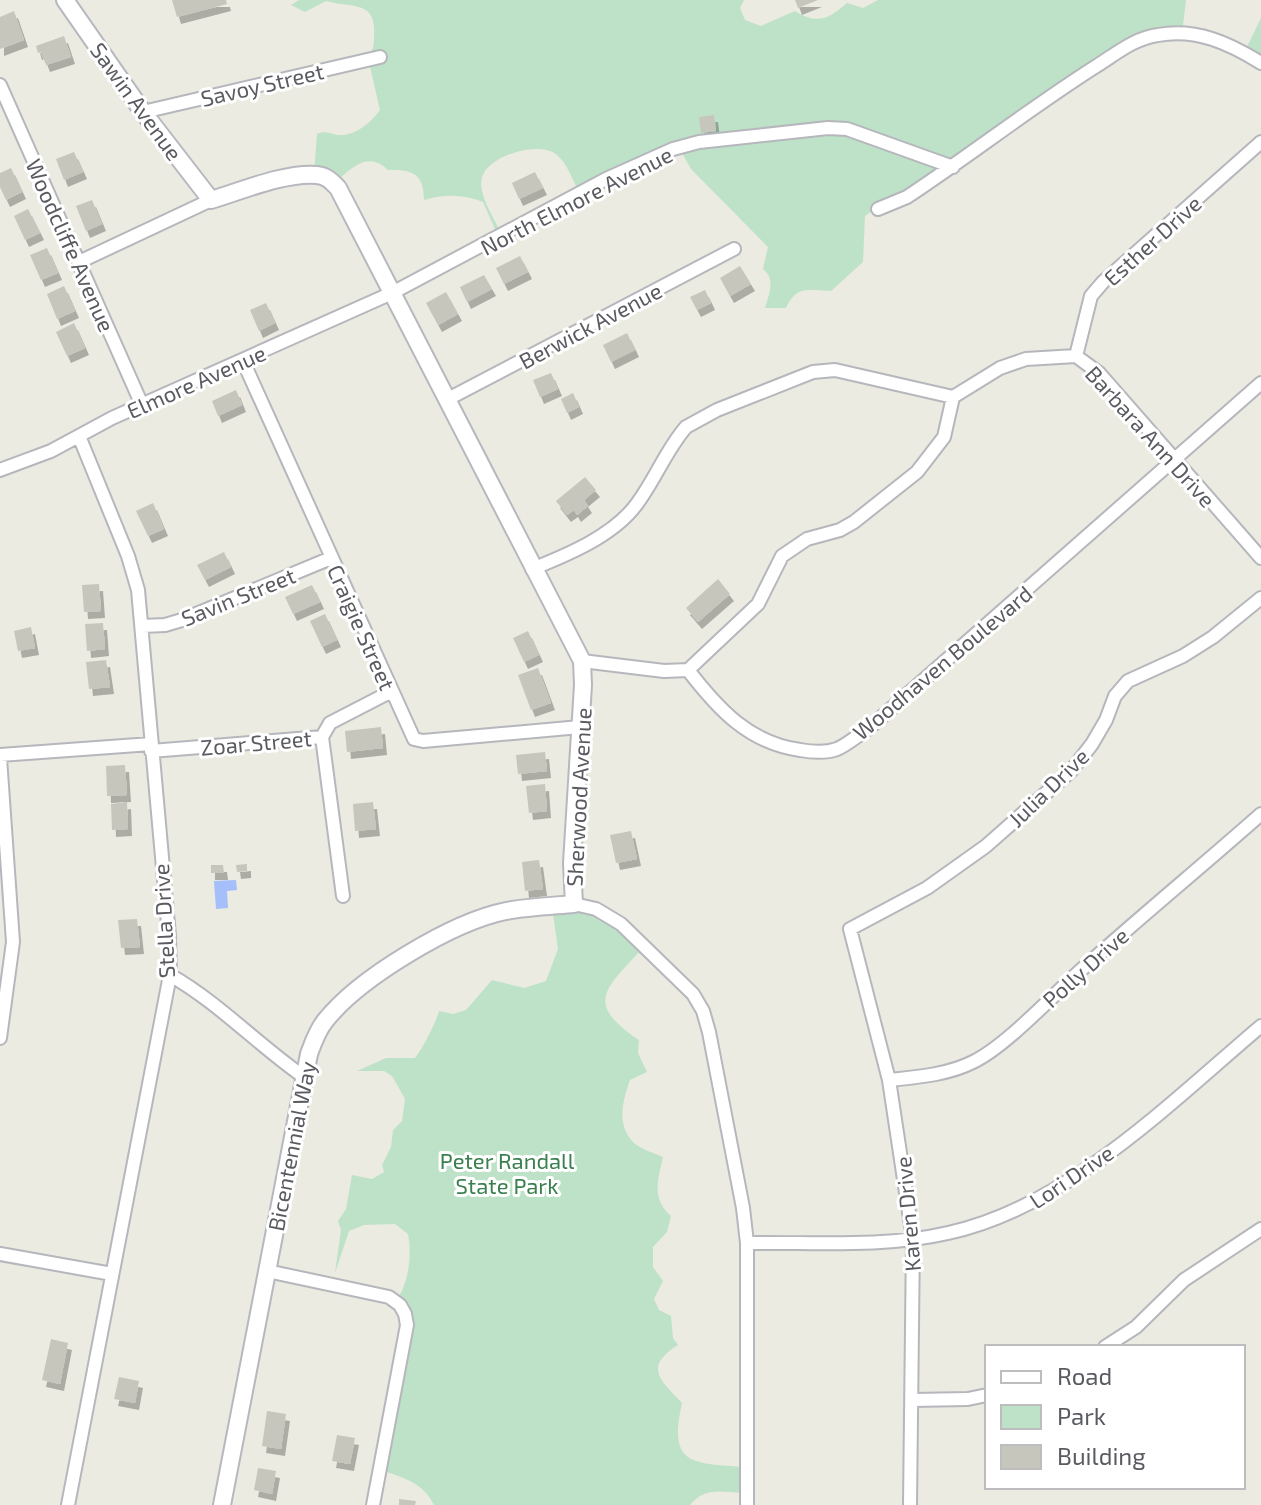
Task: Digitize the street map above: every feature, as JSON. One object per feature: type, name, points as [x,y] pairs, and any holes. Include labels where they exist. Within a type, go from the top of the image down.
[{"type":"street","name":"Sawin Avenue","points":[[65,0],[143,112],[211,200]]},
{"type":"street","points":[[878,209],[907,197],[1080,76],[1140,39],[1160,34],[1202,35],[1235,47],[1261,63]]},
{"type":"street","name":"Savoy Street","points":[[143,112],[380,57]]},
{"type":"street","name":"Woodcliffe Avenue","points":[[0,85],[142,405]]},
{"type":"street","name":"North Elmore Avenue","points":[[392,293],[606,179],[673,149],[699,142],[828,128],[847,129],[953,167]]},
{"type":"street","name":"Esther Drive","points":[[1076,356],[1091,296],[1103,282],[1261,142]]},
{"type":"street","points":[[79,262],[211,200],[288,178],[319,175],[328,178],[338,188],[532,569],[582,661],[664,671],[688,670],[758,604],[782,556],[807,539],[840,530],[854,522],[917,472],[944,437],[953,397],[835,370],[813,372],[770,388],[686,427],[635,507],[609,529],[570,554],[532,569]]},
{"type":"street","name":"Berwick Avenue","points":[[446,400],[734,249]]},
{"type":"street","name":"Elmore Avenue","points":[[0,470],[51,451],[142,405],[392,293]]},
{"type":"street","name":"Barbara Ann Drive","points":[[953,397],[1000,368],[1026,359],[1076,356],[1099,373],[1261,558]]},
{"type":"street","name":"Craigie Street","points":[[243,361],[409,734],[423,741],[580,727]]},
{"type":"street","name":"Woodhaven Boulevard","points":[[688,670],[730,719],[752,734],[780,747],[813,752],[837,749],[868,729],[1261,383]]},
{"type":"street","name":"Stella Drive","points":[[68,1505],[170,975],[142,626],[133,568],[79,436]]},
{"type":"street","name":"Savin Street","points":[[142,626],[165,625],[182,620],[331,558]]},
{"type":"street","name":"Julia Drive","points":[[850,929],[927,888],[986,846],[1071,771],[1092,744],[1115,696],[1128,681],[1183,656],[1213,637],[1261,598]]},
{"type":"street","name":"Sherwood Avenue","points":[[582,661],[572,863],[574,904],[596,909],[621,924],[693,994],[703,1011],[743,1208],[747,1243],[747,1505]]},
{"type":"street","name":"Zoar Street","points":[[0,757],[322,737],[330,723],[392,691]]},
{"type":"street","points":[[322,737],[343,896]]},
{"type":"street","points":[[0,757],[11,899],[0,1038]]},
{"type":"street","name":"Polly Drive","points":[[889,1080],[957,1069],[997,1047],[1261,814]]},
{"type":"street","name":"Bicentennial Way","points":[[222,1505],[304,1077],[315,1037],[328,1017],[382,972],[445,935],[504,912],[574,904]]},
{"type":"street","name":"Karen Drive","points":[[850,929],[889,1080],[913,1239],[910,1505]]},
{"type":"street","points":[[170,975],[193,988],[304,1077]]},
{"type":"street","name":"Lori Drive","points":[[747,1243],[913,1239],[951,1233],[1027,1206],[1066,1185],[1162,1110],[1261,1026]]},
{"type":"street","points":[[1108,1345],[1136,1327],[1184,1280],[1261,1229]]},
{"type":"street","points":[[0,1254],[112,1274]]},
{"type":"street","points":[[267,1271],[389,1297],[400,1305],[405,1314],[407,1325],[373,1505]]},
{"type":"street","points":[[912,1400],[968,1399],[985,1395]]},
{"type":"green space","points":[[299,0],[744,0],[740,8],[745,20],[761,26],[795,11],[816,19],[834,13],[847,3],[863,8],[878,0],[1186,0],[1182,34],[1135,44],[942,172],[865,216],[863,262],[831,291],[804,290],[794,296],[786,308],[765,308],[770,287],[769,277],[763,269],[768,247],[691,169],[678,146],[579,192],[564,163],[549,151],[528,150],[504,156],[487,169],[481,184],[484,199],[502,235],[498,236],[483,202],[454,196],[424,200],[422,184],[410,172],[388,170],[373,161],[366,162],[352,168],[332,186],[314,174],[317,134],[343,135],[354,132],[380,110],[368,58],[373,46],[373,22],[371,15],[360,7],[326,1],[305,12],[291,5]]},
{"type":"green space","points":[[1261,18],[1261,65],[1245,51]]},
{"type":"green space","name":"Peter Randall State Park","points":[[552,907],[591,909],[622,932],[640,951],[610,987],[606,1006],[611,1016],[639,1040],[638,1053],[647,1072],[630,1080],[623,1104],[624,1128],[636,1144],[663,1157],[658,1196],[671,1216],[667,1232],[653,1247],[653,1267],[663,1281],[654,1299],[659,1310],[671,1316],[673,1338],[678,1345],[661,1360],[659,1374],[682,1403],[678,1423],[681,1449],[697,1461],[742,1467],[743,1493],[708,1493],[690,1505],[434,1505],[416,1485],[375,1468],[399,1332],[401,1313],[396,1301],[408,1269],[408,1234],[395,1224],[364,1225],[349,1231],[335,1273],[341,1230],[338,1221],[346,1209],[352,1175],[372,1179],[384,1172],[382,1165],[391,1147],[393,1130],[402,1121],[405,1099],[392,1076],[384,1071],[357,1071],[386,1058],[415,1058],[439,1011],[453,1014],[466,1010],[492,980],[524,988],[546,981],[558,949]]},
{"type":"water","points":[[236,880],[237,890],[227,891],[228,908],[216,909],[214,881]]},
{"type":"building","points":[[172,0],[226,0],[227,4],[177,17]]},
{"type":"building","points":[[795,0],[818,0],[798,8]]},
{"type":"building","points":[[14,11],[24,40],[0,49],[0,17]]},
{"type":"building","points":[[64,36],[71,57],[46,65],[36,46]]},
{"type":"building","points":[[714,115],[716,131],[701,133],[699,117]]},
{"type":"building","points":[[74,152],[83,172],[64,180],[56,159]]},
{"type":"building","points":[[11,168],[22,192],[6,200],[0,187],[0,173]]},
{"type":"building","points":[[535,172],[543,188],[519,199],[512,183]]},
{"type":"building","points":[[92,200],[102,224],[86,231],[76,206]]},
{"type":"building","points":[[28,209],[40,233],[25,240],[14,216]]},
{"type":"building","points":[[47,248],[58,273],[41,280],[30,255]]},
{"type":"building","points":[[520,256],[528,272],[504,284],[496,268]]},
{"type":"building","points":[[740,266],[751,284],[730,296],[720,278]]},
{"type":"building","points":[[484,275],[492,289],[467,302],[460,287]]},
{"type":"building","points":[[64,286],[75,311],[57,319],[47,294]]},
{"type":"building","points":[[705,290],[711,303],[697,310],[690,297]]},
{"type":"building","points":[[446,292],[458,314],[438,325],[426,303]]},
{"type":"building","points":[[266,303],[275,323],[259,331],[250,310]]},
{"type":"building","points":[[74,323],[85,348],[67,356],[56,332]]},
{"type":"building","points":[[627,333],[635,350],[611,362],[603,345]]},
{"type":"building","points":[[551,373],[558,389],[540,397],[533,380]]},
{"type":"building","points":[[236,390],[242,405],[218,416],[212,401]]},
{"type":"building","points":[[573,393],[579,407],[567,413],[561,399]]},
{"type":"building","points":[[585,477],[596,490],[584,500],[588,506],[577,515],[574,510],[567,515],[556,501]]},
{"type":"building","points":[[153,503],[164,529],[148,536],[136,511]]},
{"type":"building","points":[[224,552],[231,567],[205,580],[197,565]]},
{"type":"building","points":[[718,579],[730,594],[698,622],[686,608]]},
{"type":"building","points":[[99,584],[101,611],[84,612],[82,585]]},
{"type":"building","points":[[312,585],[320,602],[293,614],[285,597]]},
{"type":"building","points":[[325,614],[337,640],[322,647],[310,621]]},
{"type":"building","points":[[103,623],[105,649],[87,651],[85,624]]},
{"type":"building","points":[[31,627],[35,648],[18,651],[14,631]]},
{"type":"building","points":[[528,631],[539,655],[524,662],[513,638]]},
{"type":"building","points":[[106,660],[110,687],[89,689],[86,662]]},
{"type":"building","points":[[538,668],[551,703],[531,710],[518,675]]},
{"type":"building","points":[[381,727],[383,748],[347,752],[345,731]]},
{"type":"building","points":[[545,752],[547,771],[518,774],[516,755]]},
{"type":"building","points":[[125,765],[127,795],[107,796],[106,766]]},
{"type":"building","points":[[545,784],[547,811],[529,813],[526,786]]},
{"type":"building","points":[[127,802],[128,829],[112,830],[111,804]]},
{"type":"building","points":[[373,802],[376,829],[355,831],[353,804]]},
{"type":"building","points":[[631,831],[637,859],[616,863],[610,835]]},
{"type":"building","points":[[539,860],[543,889],[525,891],[522,862]]},
{"type":"building","points":[[247,864],[247,871],[237,872],[236,865]]},
{"type":"building","points":[[211,865],[223,865],[224,873],[211,873]]},
{"type":"building","points":[[137,919],[140,947],[121,948],[118,920]]},
{"type":"building","points":[[51,1339],[68,1343],[60,1384],[42,1380]]},
{"type":"building","points":[[119,1377],[139,1381],[135,1403],[114,1399]]},
{"type":"building","points":[[267,1411],[286,1414],[281,1449],[262,1446]]},
{"type":"building","points":[[337,1435],[355,1438],[350,1464],[332,1461]]},
{"type":"building","points":[[258,1468],[276,1471],[272,1494],[254,1490]]},
{"type":"building","points":[[399,1499],[416,1501],[415,1505],[399,1505]]}]
